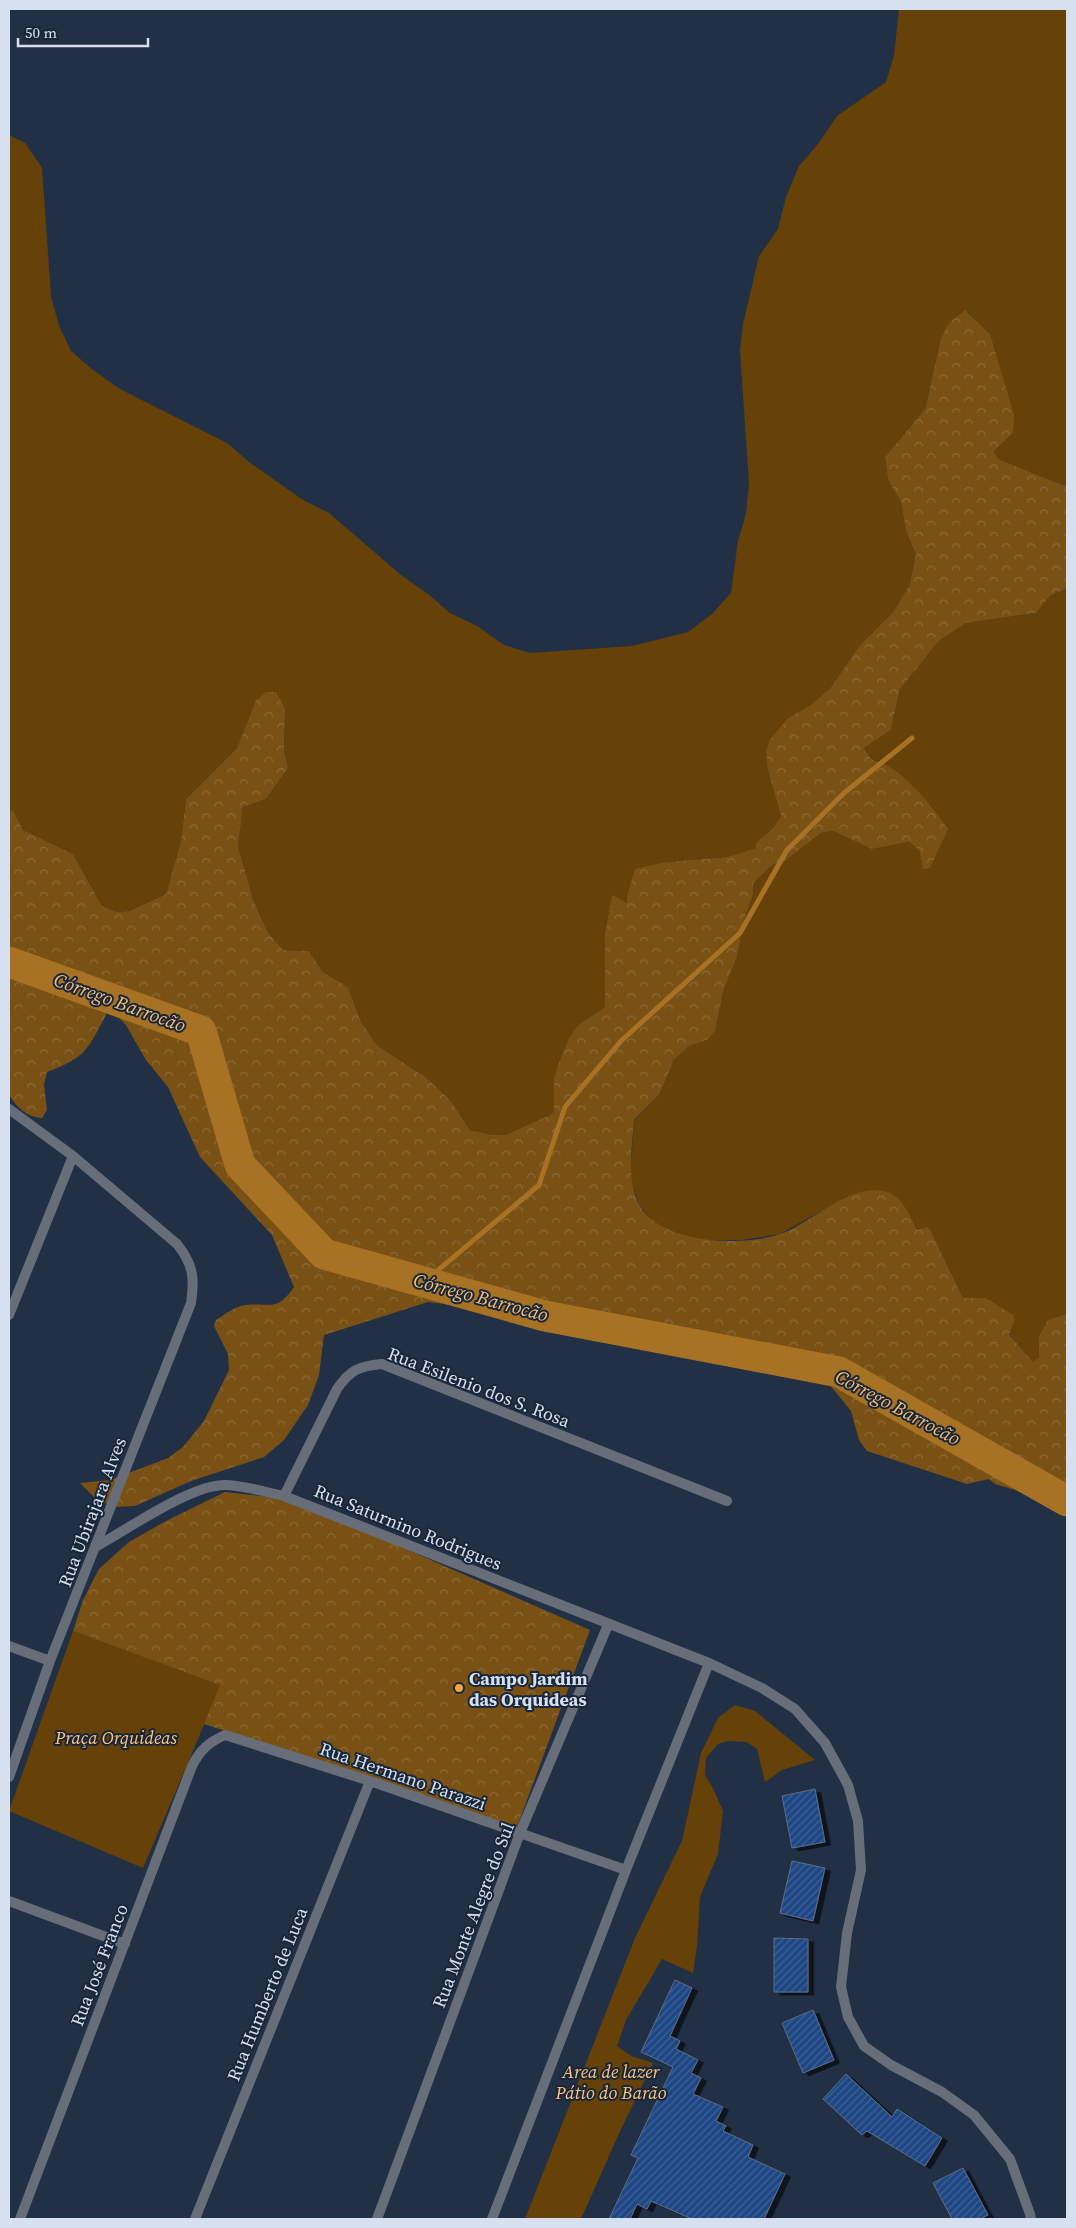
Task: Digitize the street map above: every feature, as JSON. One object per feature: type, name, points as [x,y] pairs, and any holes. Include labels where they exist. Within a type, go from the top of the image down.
[{"type":"street","points":[[9,1109],[73,1156],[12,1299],[9,1315]]},
{"type":"street","name":"Rua Ubirajara Alves","points":[[9,1777],[50,1661],[97,1546],[191,1303],[194,1287],[187,1257],[177,1244],[73,1156]]},
{"type":"street","name":"Rua Esilenio dos S. Rosa","points":[[284,1496],[337,1389],[346,1376],[363,1366],[382,1364],[727,1501]]},
{"type":"street","name":"Rua Saturnino Rodrigues","points":[[97,1546],[186,1496],[206,1488],[226,1485],[284,1496],[608,1625],[709,1663],[762,1688],[795,1709],[825,1743],[848,1785],[858,1821],[861,1870],[847,1933],[841,1987],[848,2017],[864,2046],[891,2065],[942,2092],[974,2115],[1010,2159],[1030,2214],[1030,2219]]},
{"type":"street","name":"Rua Monte Alegre do Sul","points":[[377,2219],[520,1833],[608,1625]]},
{"type":"street","points":[[9,1646],[50,1661]]},
{"type":"street","points":[[492,2219],[626,1870],[709,1663]]},
{"type":"street","name":"Rua Hermano Parazzi","points":[[225,1735],[370,1781],[626,1870]]},
{"type":"street","name":"Rua José Franco","points":[[20,2219],[192,1766],[200,1751],[212,1741],[225,1735]]},
{"type":"street","name":"Rua Humberto de Luca","points":[[195,2219],[370,1781]]},
{"type":"street","points":[[9,1901],[125,1944]]},
{"type":"green space","points":[[899,9],[1067,9],[1067,485],[998,459],[994,451],[1013,433],[990,334],[965,310],[941,338],[925,409],[885,457],[888,480],[901,502],[906,532],[916,554],[909,586],[893,612],[860,645],[831,687],[812,704],[788,718],[768,771],[781,816],[773,828],[756,843],[756,848],[727,857],[666,862],[627,904],[612,896],[605,933],[605,1007],[578,1025],[554,1076],[554,1113],[505,1135],[492,1135],[470,1130],[451,1101],[428,1079],[377,1045],[361,1022],[348,987],[323,972],[309,951],[283,950],[267,931],[253,899],[238,846],[243,807],[266,799],[288,768],[284,750],[285,709],[256,700],[237,748],[186,799],[181,841],[166,894],[129,911],[117,912],[102,906],[73,854],[23,830],[13,810],[9,812],[9,135],[25,143],[42,168],[51,296],[59,326],[71,351],[93,370],[120,389],[227,443],[249,462],[303,500],[329,513],[401,575],[428,594],[450,613],[477,626],[504,645],[530,653],[632,646],[688,632],[712,614],[731,593],[738,541],[746,514],[749,483],[740,350],[743,324],[759,256],[778,229],[786,197],[799,166],[818,144],[837,116],[886,82],[894,56]]},
{"type":"green space","points":[[965,310],[990,334],[1014,415],[1013,433],[994,451],[998,459],[1067,485],[1067,588],[1050,596],[1036,613],[966,623],[939,641],[900,689],[891,730],[864,748],[871,759],[894,770],[905,778],[933,808],[948,829],[930,868],[923,869],[919,850],[909,842],[872,849],[833,831],[821,833],[785,861],[776,863],[753,883],[753,895],[744,920],[737,957],[724,989],[715,1031],[707,1040],[689,1046],[674,1060],[659,1095],[634,1120],[631,1175],[640,1206],[651,1219],[666,1228],[684,1235],[725,1241],[765,1238],[780,1234],[793,1229],[832,1205],[859,1192],[873,1190],[887,1192],[893,1194],[902,1203],[917,1230],[927,1227],[931,1231],[963,1298],[986,1298],[1013,1315],[1015,1320],[1009,1334],[1033,1362],[1039,1357],[1039,1336],[1048,1320],[1067,1314],[1067,1506],[995,1484],[989,1479],[967,1484],[867,1451],[859,1440],[851,1411],[830,1385],[761,1345],[729,1336],[682,1334],[639,1322],[604,1316],[495,1310],[428,1302],[324,1335],[319,1375],[308,1405],[284,1440],[264,1457],[191,1481],[135,1506],[115,1507],[97,1500],[80,1483],[110,1480],[168,1458],[183,1447],[204,1421],[229,1370],[228,1354],[214,1326],[216,1320],[241,1306],[254,1304],[273,1305],[288,1295],[294,1287],[272,1235],[200,1157],[168,1087],[146,1060],[126,1025],[115,1014],[108,1011],[91,1043],[79,1056],[61,1067],[47,1072],[44,1085],[47,1110],[42,1118],[31,1116],[23,1111],[9,1095],[9,812],[13,810],[23,830],[73,854],[102,906],[117,912],[129,911],[166,894],[181,841],[186,799],[237,748],[256,700],[267,692],[276,692],[285,709],[284,750],[288,768],[266,799],[243,807],[238,846],[253,899],[267,931],[283,950],[309,951],[323,972],[348,987],[361,1022],[377,1045],[428,1079],[451,1101],[470,1130],[492,1135],[505,1135],[554,1113],[554,1076],[568,1040],[578,1025],[605,1007],[605,933],[612,895],[627,903],[627,896],[635,869],[666,862],[727,857],[756,848],[756,843],[773,828],[781,816],[768,771],[766,752],[770,740],[788,718],[812,704],[831,687],[860,645],[893,612],[909,586],[916,554],[906,532],[901,502],[888,480],[885,457],[925,409],[941,338],[949,323]]},
{"type":"green space","points":[[1067,588],[1067,1314],[1048,1321],[1039,1336],[1039,1357],[1033,1363],[1009,1333],[1015,1320],[986,1298],[963,1298],[931,1231],[917,1230],[903,1204],[848,1196],[780,1234],[742,1240],[704,1240],[679,1235],[653,1222],[640,1206],[630,1178],[634,1121],[659,1095],[674,1060],[689,1046],[706,1040],[715,1031],[724,989],[737,957],[744,920],[753,895],[753,883],[776,863],[785,861],[821,833],[833,831],[872,849],[909,842],[919,850],[923,868],[930,868],[883,762],[871,759],[864,748],[891,730],[900,689],[939,641],[966,623],[1036,613],[1050,596]]},
{"type":"green space","points":[[225,1492],[294,1500],[590,1630],[517,1827],[204,1724],[220,1685],[73,1631],[83,1600],[99,1569],[129,1542],[166,1521]]},
{"type":"green space","name":"Praça Orquideas","points":[[73,1631],[221,1685],[143,1868],[9,1811]]},
{"type":"green space","name":"Area de lazer Pátio do Barão","points":[[735,1705],[755,1711],[815,1760],[782,1770],[765,1782],[757,1749],[747,1742],[728,1741],[718,1744],[706,1758],[705,1775],[723,1811],[718,1854],[700,1897],[697,1947],[693,1973],[662,1959],[626,2020],[617,2046],[631,2056],[653,2063],[581,2219],[525,2219],[635,1938],[682,1841],[701,1753],[718,1718]]},
{"type":"building","points":[[815,1789],[825,1842],[792,1848],[782,1796]]},
{"type":"building","points":[[792,1861],[825,1868],[813,1921],[780,1913]]},
{"type":"building","points":[[774,1938],[808,1939],[808,1992],[774,1992]]},
{"type":"building","points":[[675,1980],[692,1988],[670,2036],[680,2041],[676,2049],[698,2060],[691,2073],[701,2078],[693,2094],[723,2107],[716,2121],[726,2126],[723,2131],[753,2145],[748,2157],[785,2174],[764,2219],[692,2219],[651,2201],[647,2209],[637,2204],[630,2219],[609,2219],[638,2158],[631,2155],[673,2067],[641,2052]]},
{"type":"building","points":[[813,2010],[834,2060],[803,2073],[782,2023]]},
{"type":"building","points":[[846,2074],[892,2117],[897,2109],[942,2138],[925,2166],[867,2131],[862,2135],[823,2099]]},
{"type":"building","points":[[963,2168],[988,2215],[980,2219],[952,2219],[933,2183]]},
{"type":"waterway","points":[[424,1282],[539,1185],[565,1107],[621,1041],[740,933],[787,850],[844,793],[912,738]]},
{"type":"waterway","name":"Córrego Barrocão","points":[[9,962],[201,1031],[240,1165],[324,1254],[545,1316],[839,1372],[1067,1501]]},
{"type":"place","name":"Campo Jardim das Orquideas","points":[[459,1688]]}]
